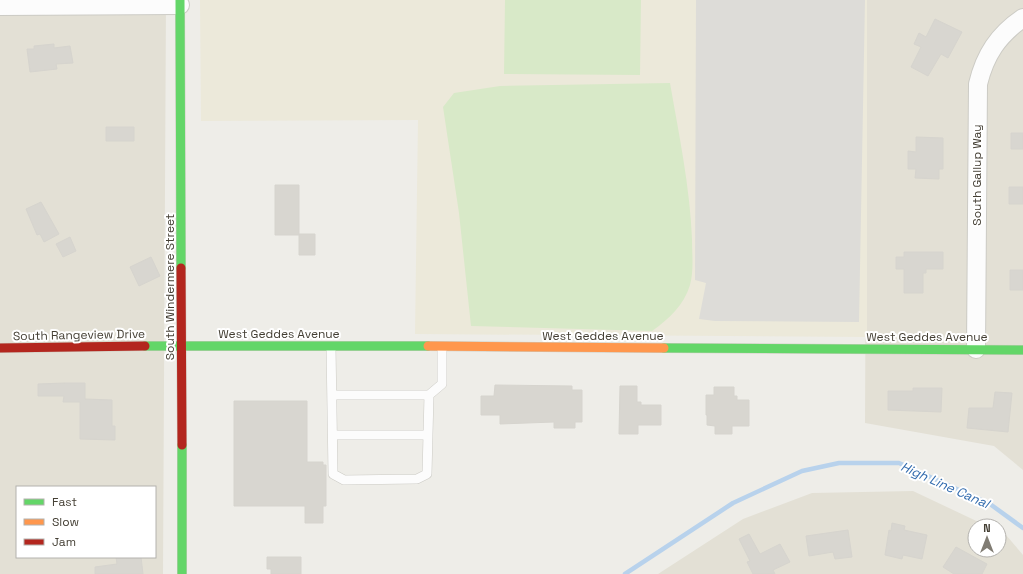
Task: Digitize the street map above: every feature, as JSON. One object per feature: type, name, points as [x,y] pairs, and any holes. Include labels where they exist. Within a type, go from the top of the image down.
[{"type":"street","points":[[0,6],[180,3]]},
{"type":"street","name":"South Windermere Street","points":[[180,3],[182,574]]},
{"type":"street","name":"South Gallup Way","points":[[976,349],[978,84],[983,67],[996,41],[1012,25],[1023,18]]},
{"type":"street","name":"West Geddes Avenue","points":[[182,345],[1023,350]]},
{"type":"street","name":"South Rangeview Drive","points":[[0,348],[182,345]]},
{"type":"lane","points":[[332,346],[333,474],[344,480],[417,479],[427,474],[429,395]]},
{"type":"lane","points":[[332,395],[429,395],[442,384],[442,347]]},
{"type":"lane","points":[[333,435],[428,435]]},
{"type":"shaded area","points":[[0,0],[166,0],[163,574],[0,574]]},
{"type":"shaded area","points":[[200,0],[867,0],[867,337],[415,334],[418,120],[201,121]]},
{"type":"shaded area","points":[[696,0],[865,0],[859,322],[715,321],[699,319],[706,283],[695,280]]},
{"type":"shaded area","points":[[867,0],[1023,0],[1023,470],[994,446],[865,423]]},
{"type":"shaded area","points":[[913,491],[970,518],[967,518],[967,558],[1007,558],[1007,536],[1023,555],[1023,574],[658,574],[743,519],[812,493]]},
{"type":"green space","points":[[505,0],[641,0],[640,75],[504,74]]},
{"type":"green space","points":[[670,83],[687,180],[692,239],[692,274],[690,285],[680,305],[664,322],[652,331],[471,326],[459,213],[443,107],[454,93],[500,86]]},
{"type":"building","points":[[935,19],[962,32],[948,58],[941,54],[928,76],[911,67],[921,47],[914,44],[919,33],[926,37]]},
{"type":"building","points":[[54,44],[54,48],[70,46],[73,63],[56,64],[57,69],[30,72],[27,49],[34,49],[34,46]]},
{"type":"building","points":[[106,127],[134,127],[134,141],[106,141]]},
{"type":"building","points":[[1011,133],[1023,133],[1023,149],[1011,149]]},
{"type":"building","points":[[916,137],[943,138],[943,169],[939,169],[939,179],[915,178],[916,169],[908,169],[908,151],[916,152]]},
{"type":"building","points":[[275,185],[299,185],[299,235],[275,235]]},
{"type":"building","points":[[1009,187],[1023,187],[1023,204],[1009,204]]},
{"type":"building","points":[[41,202],[59,234],[44,242],[40,234],[37,235],[26,209]]},
{"type":"building","points":[[299,234],[315,234],[315,255],[299,255]]},
{"type":"building","points":[[70,237],[76,251],[63,257],[56,244]]},
{"type":"building","points":[[904,252],[943,252],[943,269],[926,269],[926,273],[923,273],[923,293],[904,293],[904,269],[896,269],[896,257],[904,257]]},
{"type":"building","points":[[151,257],[160,276],[139,286],[130,267]]},
{"type":"building","points":[[1010,270],[1023,270],[1023,290],[1010,290]]},
{"type":"building","points":[[85,383],[85,399],[112,400],[112,426],[115,426],[115,440],[80,439],[80,402],[63,402],[64,396],[38,396],[38,384]]},
{"type":"building","points":[[495,385],[572,386],[572,390],[582,390],[582,422],[575,422],[575,428],[554,428],[554,422],[500,424],[500,415],[481,415],[481,396],[494,396]]},
{"type":"building","points":[[620,386],[637,386],[637,402],[641,402],[641,405],[661,405],[661,425],[638,425],[638,434],[619,434]]},
{"type":"building","points":[[714,387],[734,387],[734,396],[737,396],[737,400],[749,400],[749,426],[732,426],[732,434],[715,434],[715,426],[707,425],[706,415],[706,395],[714,395]]},
{"type":"building","points":[[913,388],[942,388],[941,412],[888,410],[888,391],[913,391]]},
{"type":"building","points":[[995,392],[1012,393],[1008,432],[967,428],[969,408],[993,408]]},
{"type":"building","points":[[234,401],[307,401],[307,462],[323,462],[323,465],[326,465],[326,506],[323,506],[323,523],[305,523],[305,506],[234,506]]},
{"type":"building","points":[[892,523],[905,526],[904,530],[927,535],[922,559],[903,555],[902,559],[885,555],[889,530],[891,531]]},
{"type":"building","points":[[848,530],[852,557],[835,559],[833,552],[809,556],[806,536]]},
{"type":"building","points":[[749,534],[760,554],[780,544],[790,562],[773,570],[775,574],[753,574],[747,562],[750,561],[739,539]]},
{"type":"building","points":[[956,547],[967,553],[967,558],[976,558],[987,564],[982,574],[954,574],[943,567]]},
{"type":"building","points":[[267,557],[301,557],[301,574],[271,574],[271,569],[267,569]]},
{"type":"building","points":[[116,558],[141,558],[143,574],[95,574],[95,567],[117,564]]},
{"type":"waterway","name":"High Line Canal","points":[[625,574],[733,503],[802,471],[839,463],[899,463],[990,504],[1023,528]]},
{"type":"traffic: fast","points":[[180,0],[181,268]]},
{"type":"traffic: fast","points":[[145,346],[428,346]]},
{"type":"traffic: fast","points":[[664,348],[1023,350]]},
{"type":"traffic: fast","points":[[182,445],[182,574]]},
{"type":"traffic: slow","points":[[428,346],[664,348]]},
{"type":"traffic: jam","points":[[181,268],[182,445]]},
{"type":"traffic: jam","points":[[0,348],[145,346]]}]
